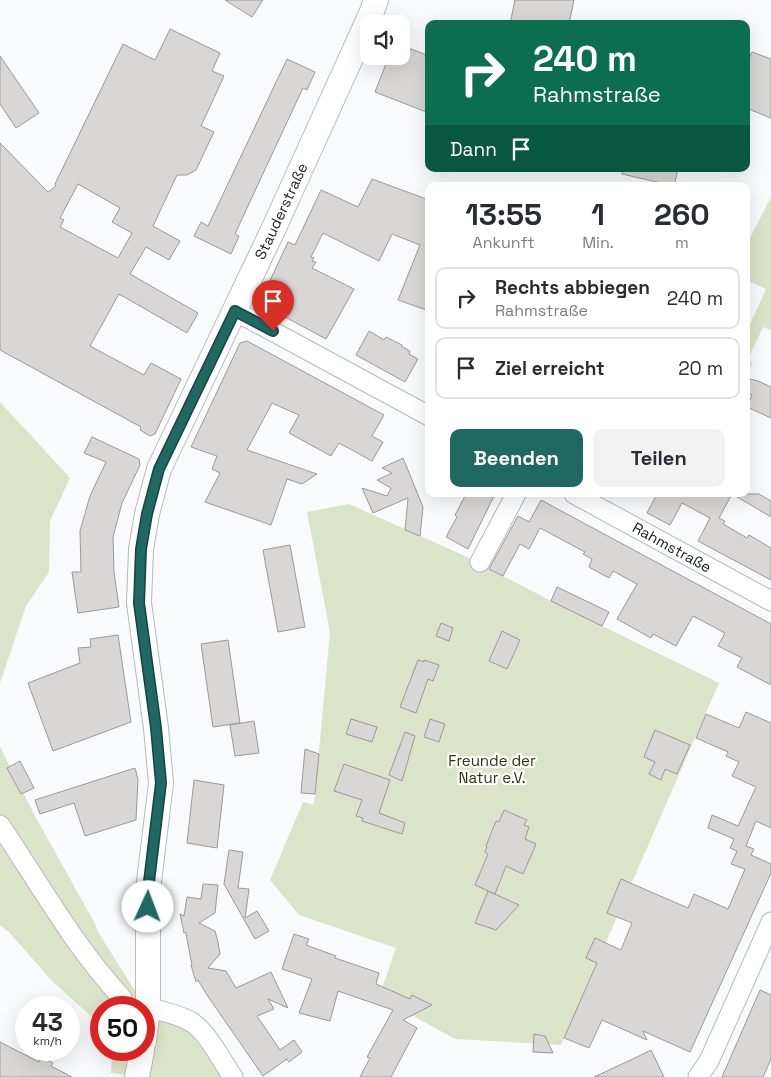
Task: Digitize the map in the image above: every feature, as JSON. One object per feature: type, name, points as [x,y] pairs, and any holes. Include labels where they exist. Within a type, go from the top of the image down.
[{"type":"main road","name":"Stauderstraße","points":[[148,996],[148,890],[161,783],[156,728],[139,603],[141,549],[147,514],[159,469],[235,311],[376,0]]},
{"type":"main road","points":[[137,1077],[140,1061]]},
{"type":"street","points":[[235,311],[425,414]]},
{"type":"street","points":[[480,562],[514,497]]},
{"type":"street","name":"Rahmstraße","points":[[580,497],[771,601]]},
{"type":"street","points":[[0,825],[78,942],[104,979],[120,996]]},
{"type":"street","points":[[698,1077],[709,1061],[770,926]]},
{"type":"street","points":[[155,1009],[178,1016],[192,1023],[204,1035],[233,1077]]},
{"type":"green space","points":[[771,197],[771,330],[763,327],[750,355],[750,324],[766,289],[750,282],[750,238]]},
{"type":"green space","points":[[0,402],[70,478],[50,521],[49,572],[26,606],[0,683]]},
{"type":"green space","name":"Freunde der Natur e.V.","points":[[349,504],[465,556],[551,601],[719,683],[561,1045],[455,1039],[379,997],[396,948],[299,915],[270,880],[303,802],[314,805],[330,632],[307,512]]},
{"type":"green space","points":[[0,747],[98,932],[138,996],[90,996],[90,1015],[80,1006],[80,996],[69,996],[53,982],[9,932],[0,925]]},
{"type":"green space","points":[[155,1012],[184,1021],[230,1077],[138,1077],[140,1061],[155,1061]]},
{"type":"green space","points":[[112,1061],[139,1061],[136,1076],[111,1073]]},
{"type":"building","points":[[225,0],[263,0],[252,17]]},
{"type":"building","points":[[515,0],[574,0],[570,20],[511,20]]},
{"type":"building","points":[[170,29],[220,53],[212,71],[224,76],[201,126],[214,132],[196,170],[187,175],[177,175],[153,226],[180,241],[169,260],[146,247],[130,274],[198,313],[187,333],[119,294],[90,346],[144,375],[151,363],[181,379],[155,434],[150,436],[140,430],[141,427],[0,350],[0,143],[48,192],[56,186],[55,184],[123,44],[155,60]],"holes":[[[78,184],[120,208],[112,222],[132,233],[118,258],[60,227],[64,220],[60,218]]]},
{"type":"building","points":[[410,49],[425,54],[425,111],[375,92],[386,65],[410,65]]},
{"type":"building","points":[[752,52],[771,59],[771,118],[750,110],[750,57]]},
{"type":"building","points":[[0,56],[39,113],[16,128],[0,104]]},
{"type":"building","points":[[287,59],[315,72],[307,90],[303,88],[235,234],[239,236],[231,254],[194,236],[201,222],[208,226]]},
{"type":"building","points":[[622,172],[677,172],[675,182],[657,182],[622,174]]},
{"type":"building","points":[[372,179],[425,199],[425,310],[398,300],[420,245],[392,234],[379,261],[323,233],[311,257],[314,258],[312,261],[316,262],[312,268],[354,289],[326,339],[263,305],[261,300],[288,242],[295,245],[321,190],[358,207]]},
{"type":"building","points":[[369,331],[384,340],[386,337],[402,345],[410,351],[409,354],[418,359],[405,382],[356,355]]},
{"type":"building","points":[[247,341],[384,415],[372,436],[383,442],[372,461],[339,443],[331,456],[289,433],[299,415],[272,403],[247,450],[317,474],[302,484],[287,479],[271,525],[205,502],[220,473],[212,469],[217,456],[191,447],[240,343]]},
{"type":"building","points":[[750,379],[771,387],[771,418],[750,408],[752,395],[750,394]]},
{"type":"building","points":[[92,437],[139,459],[140,465],[122,503],[113,537],[114,572],[119,607],[78,613],[72,572],[81,572],[80,531],[90,496],[106,462],[84,453]]},
{"type":"building","points":[[403,458],[423,507],[420,536],[405,530],[408,498],[373,513],[362,488],[387,496],[391,488],[377,480],[392,473],[382,468]]},
{"type":"building","points":[[750,494],[759,494],[771,501],[771,517],[737,497],[750,497]]},
{"type":"building","points":[[464,497],[494,497],[468,549],[446,537],[457,517],[455,515]]},
{"type":"building","points":[[655,497],[730,497],[719,518],[725,521],[723,524],[747,538],[749,535],[771,548],[771,580],[698,541],[710,518],[682,503],[670,525],[647,513]]},
{"type":"building","points":[[541,500],[771,624],[771,685],[737,667],[742,658],[718,646],[725,633],[693,616],[676,646],[653,634],[651,638],[617,619],[637,584],[613,571],[609,578],[589,567],[592,559],[583,554],[585,552],[540,528],[529,549],[520,544],[503,576],[489,569],[518,516],[529,522]]},
{"type":"building","points":[[290,545],[305,627],[278,632],[263,550]]},
{"type":"building","points":[[557,587],[609,612],[602,626],[551,601]]},
{"type":"building","points":[[441,623],[453,628],[449,641],[436,636]]},
{"type":"building","points":[[502,631],[520,640],[507,669],[489,661]]},
{"type":"building","points":[[118,635],[131,722],[53,751],[28,683],[80,663],[78,648],[91,647],[90,639]]},
{"type":"building","points":[[228,640],[240,723],[213,727],[201,644]]},
{"type":"building","points":[[418,660],[439,665],[433,681],[428,679],[416,713],[400,707]]},
{"type":"building","points":[[746,712],[771,723],[771,828],[756,821],[746,846],[754,849],[751,855],[771,864],[771,873],[690,1052],[643,1031],[647,1040],[602,1020],[589,1048],[564,1038],[597,963],[586,958],[595,938],[621,950],[632,923],[607,913],[621,879],[688,908],[694,894],[728,909],[745,869],[731,864],[737,851],[730,848],[734,839],[708,828],[712,815],[738,826],[756,787],[732,776],[739,762],[726,756],[728,752],[696,738],[706,714],[739,728]]},
{"type":"building","points":[[351,719],[377,727],[372,742],[346,734]]},
{"type":"building","points":[[430,719],[445,724],[439,742],[424,737]]},
{"type":"building","points":[[254,721],[259,753],[235,756],[230,725]]},
{"type":"building","points":[[655,730],[690,745],[677,774],[665,769],[661,780],[649,774],[655,762],[644,757]]},
{"type":"building","points":[[405,732],[415,736],[402,781],[389,775]]},
{"type":"building","points":[[305,749],[319,754],[315,794],[301,793]]},
{"type":"building","points":[[20,761],[34,788],[21,794],[7,768]]},
{"type":"building","points":[[344,764],[390,780],[379,813],[405,823],[402,834],[362,821],[363,818],[356,816],[362,800],[334,791]]},
{"type":"building","points":[[135,768],[138,779],[136,820],[85,836],[74,803],[40,814],[35,800]]},
{"type":"building","points":[[194,780],[224,785],[217,848],[187,843]]},
{"type":"building","points":[[504,810],[527,820],[524,825],[529,827],[525,839],[536,844],[523,874],[506,866],[495,894],[475,885],[488,854],[485,852],[486,846],[496,821],[499,822]]},
{"type":"building","points":[[229,850],[243,852],[238,888],[249,889],[245,918],[257,911],[269,931],[255,939],[224,884]]},
{"type":"building","points":[[203,884],[218,885],[215,913],[199,923],[215,931],[218,942],[220,954],[208,968],[226,971],[236,988],[271,972],[288,1008],[268,999],[274,1009],[257,1016],[280,1050],[294,1040],[302,1052],[289,1062],[287,1059],[263,1076],[198,980],[196,982],[180,914],[184,916],[187,897],[201,899]]},
{"type":"building","points":[[488,891],[519,905],[496,930],[475,923]]},
{"type":"building","points":[[294,934],[309,939],[306,945],[336,956],[335,958],[379,973],[376,984],[410,999],[412,995],[432,1005],[403,1020],[417,1028],[391,1077],[360,1077],[370,1058],[367,1057],[393,1010],[338,991],[330,1021],[299,1013],[312,979],[282,969]]},
{"type":"building","points":[[760,990],[771,995],[771,1059],[763,1077],[722,1077]]},
{"type":"building","points":[[534,1034],[545,1036],[553,1053],[533,1052]]},
{"type":"building","points":[[0,1042],[15,1050],[15,1061],[49,1061],[53,1063],[51,1066],[72,1077],[0,1077]]},
{"type":"building","points":[[651,1050],[664,1077],[594,1077],[637,1057]]},
{"type":"route","points":[[148,907],[148,890],[161,783],[156,728],[139,603],[141,549],[147,514],[159,469],[235,311],[273,331]]}]
